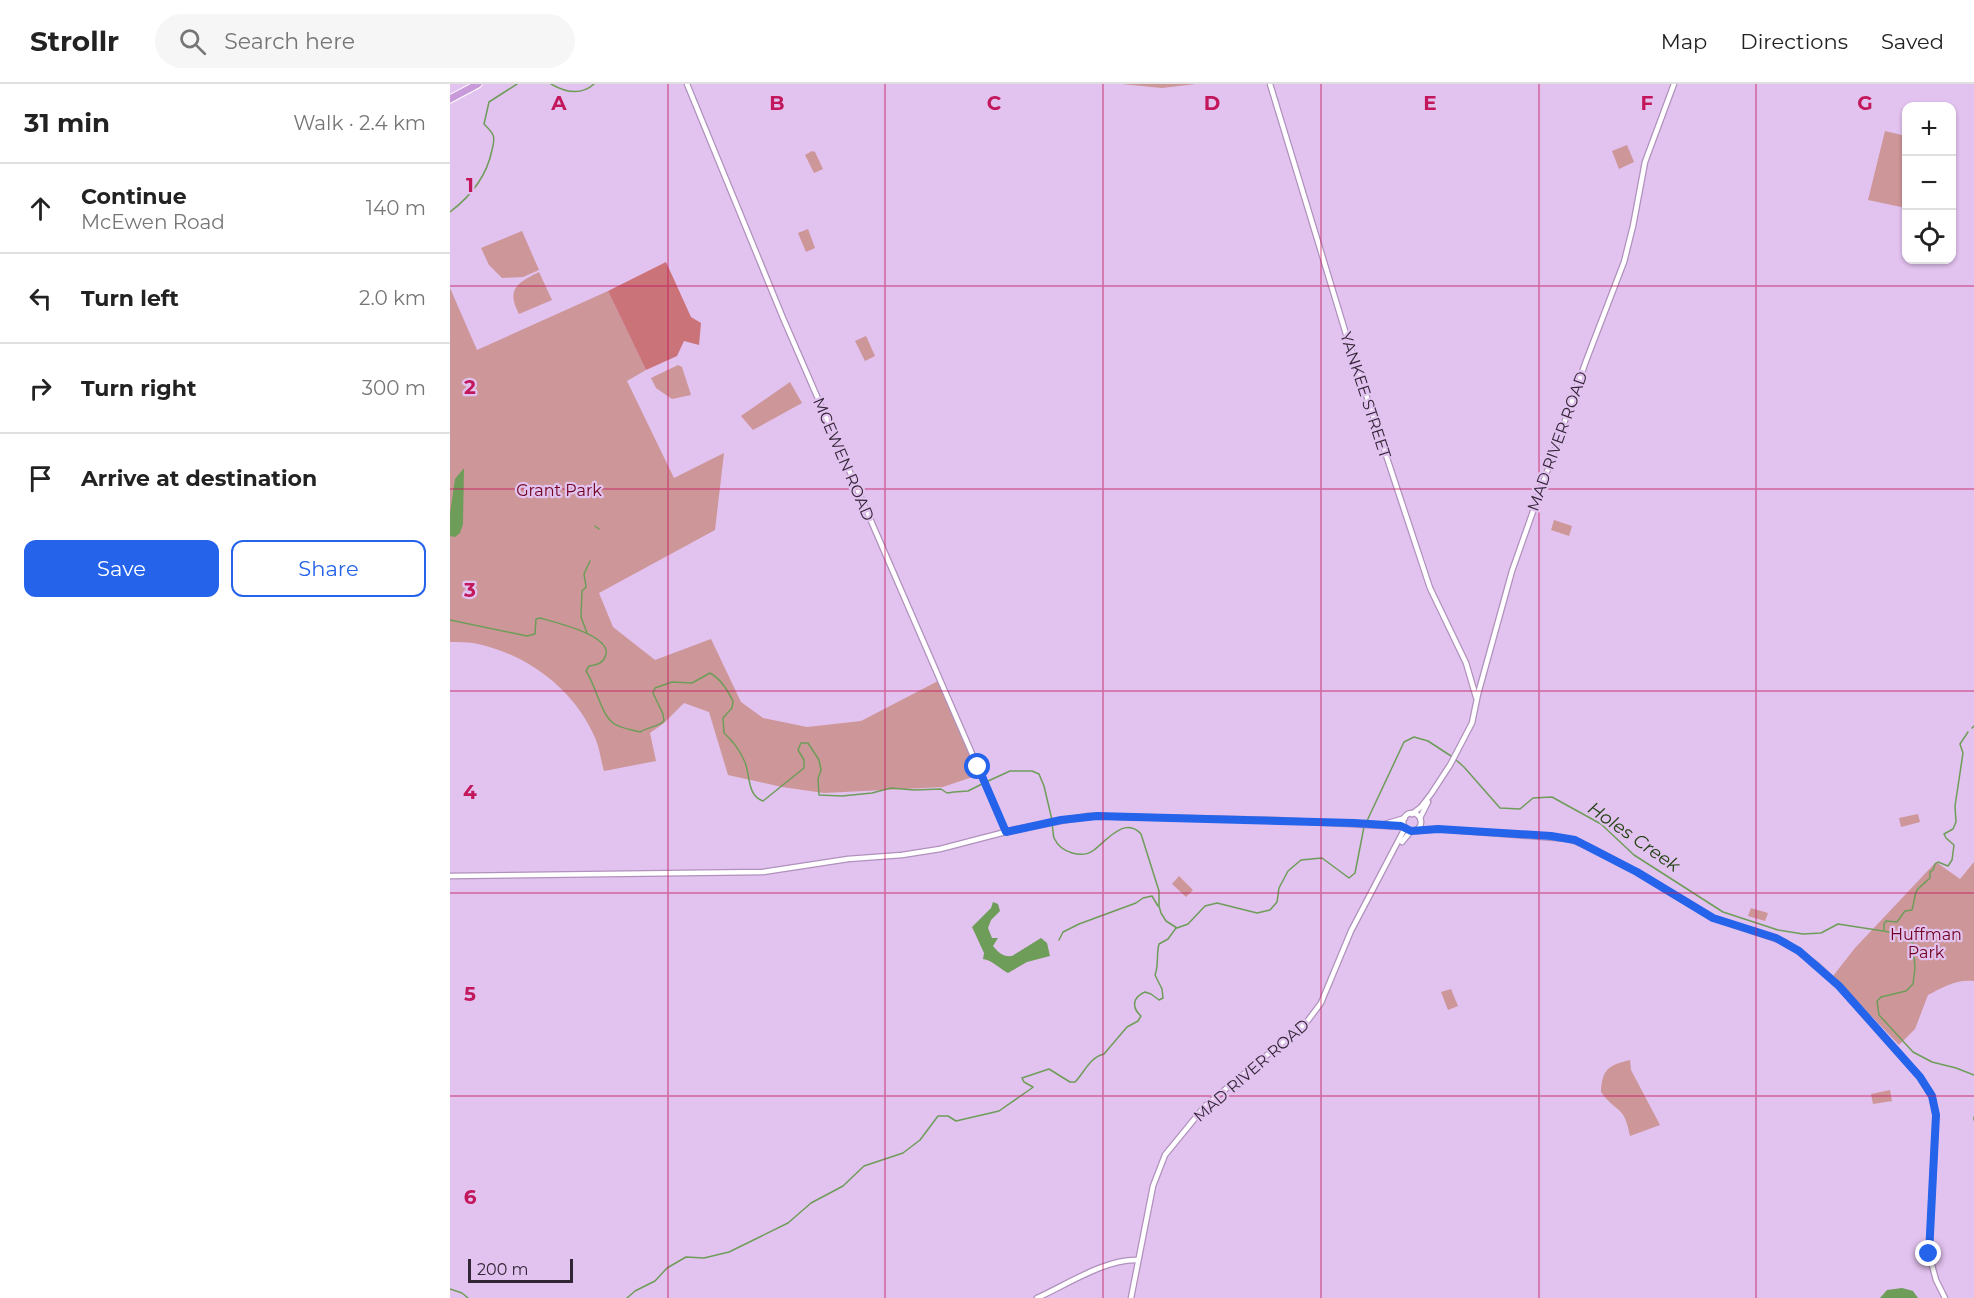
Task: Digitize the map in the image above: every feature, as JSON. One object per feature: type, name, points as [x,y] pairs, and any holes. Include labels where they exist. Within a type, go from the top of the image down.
[{"type":"highway","points":[[450,99],[478,84]]},
{"type":"street","name":"MCEWEN ROAD","points":[[687,84],[783,318],[1006,832]]},
{"type":"street","name":"YANKEE STREET","points":[[1270,84],[1339,314],[1430,588],[1466,663],[1476,700]]},
{"type":"street","name":"MAD RIVER ROAD","points":[[1412,814],[1420,809],[1431,794],[1457,754],[1472,723],[1476,700],[1506,592],[1528,522],[1627,252],[1645,162],[1674,84]]},
{"type":"street","name":"MAD RIVER ROAD","points":[[1421,820],[1431,794]]},
{"type":"street","points":[[1380,825],[1412,814],[1438,829]]},
{"type":"street","points":[[450,876],[763,872],[848,859],[902,855],[940,849],[1061,820],[1097,816],[1354,823],[1405,827],[1414,831],[1438,829],[1551,836],[1575,840],[1637,872],[1713,918],[1785,942],[1799,951],[1827,974],[1920,1077],[1934,1101],[1936,1115],[1929,1254],[1936,1280],[1945,1298]]},
{"type":"street","points":[[1405,818],[1405,827]]},
{"type":"street","points":[[1414,831],[1420,828],[1421,820]]},
{"type":"street","name":"MAD RIVER ROAD","points":[[1131,1298],[1153,1186],[1165,1155],[1205,1106],[1306,1023],[1316,1012],[1351,931],[1405,827]]},
{"type":"street","name":"MAD RIVER ROAD","points":[[1396,848],[1414,831]]},
{"type":"street","points":[[1037,1298],[1105,1267],[1137,1260]]},
{"type":"green space","points":[[1122,84],[1196,84],[1162,88]]},
{"type":"green space","points":[[1885,131],[1902,135],[1902,207],[1868,200]]},
{"type":"green space","points":[[1627,145],[1634,162],[1619,169],[1612,151]]},
{"type":"green space","points":[[812,151],[815,152],[823,169],[814,173],[805,155]]},
{"type":"green space","points":[[808,229],[815,248],[806,252],[798,233]]},
{"type":"green space","points":[[522,231],[539,270],[523,277],[502,278],[489,265],[481,248]]},
{"type":"green space","points":[[539,272],[552,300],[519,314],[514,298],[516,288]]},
{"type":"green space","name":"Grant Park","points":[[450,288],[477,350],[608,291],[646,370],[627,381],[674,478],[724,453],[715,530],[599,593],[613,627],[655,660],[711,639],[741,702],[763,718],[807,727],[861,721],[940,680],[981,774],[943,787],[824,793],[782,787],[728,775],[709,712],[684,703],[650,733],[656,761],[604,771],[597,744],[587,722],[576,706],[549,678],[532,666],[497,649],[475,643],[450,642]]},
{"type":"green space","points":[[866,336],[875,356],[865,361],[855,341]]},
{"type":"green space","points":[[678,365],[682,367],[691,395],[672,399],[656,388],[651,378]]},
{"type":"green space","points":[[790,382],[802,403],[753,430],[741,416]]},
{"type":"green space","points":[[1554,520],[1572,526],[1569,536],[1551,530]]},
{"type":"green space","points":[[1918,814],[1920,822],[1901,827],[1899,818]]},
{"type":"green space","name":"Huffman Park","points":[[1936,862],[1960,879],[1974,862],[1974,981],[1955,982],[1928,995],[1915,1029],[1899,1045],[1833,976],[1855,948]]},
{"type":"green space","points":[[1179,876],[1193,890],[1186,897],[1172,884]]},
{"type":"green space","points":[[1751,908],[1768,913],[1765,921],[1748,916]]},
{"type":"green space","points":[[1451,989],[1458,1006],[1448,1010],[1441,992]]},
{"type":"green space","points":[[1630,1060],[1631,1070],[1660,1125],[1630,1136],[1622,1114],[1601,1092],[1603,1078],[1608,1070],[1616,1064]]},
{"type":"green space","points":[[1890,1090],[1892,1101],[1873,1104],[1871,1094]]},
{"type":"shaded area","points":[[666,262],[691,317],[701,323],[699,345],[684,341],[677,356],[646,370],[608,291]]},
{"type":"shaded area","points":[[464,468],[463,524],[460,533],[455,537],[450,536],[450,513],[455,479]]},
{"type":"shaded area","points":[[993,902],[998,904],[1000,911],[991,920],[988,928],[992,938],[998,938],[993,946],[997,951],[1012,956],[1041,938],[1047,943],[1050,956],[1027,962],[1008,973],[983,959],[984,953],[972,927],[991,908]]},
{"type":"shaded area","points":[[1902,1288],[1913,1291],[1918,1298],[1880,1298],[1887,1290]]},
{"type":"waterway","points":[[450,212],[477,184],[490,159],[494,137],[484,124],[489,102],[517,84]]},
{"type":"waterway","points":[[551,84],[573,92],[584,90],[594,84]]},
{"type":"waterway","points":[[595,526],[599,529]]},
{"type":"waterway","points":[[587,633],[581,617],[582,591],[586,587],[584,574],[590,561]]},
{"type":"waterway","points":[[450,620],[527,636],[535,634],[536,619],[540,618],[591,635],[605,647],[604,660],[589,666],[586,671],[605,713],[616,725],[640,732],[664,721],[653,693],[655,688],[672,682],[692,683],[710,673],[721,682],[733,701],[732,708],[723,718],[724,733],[736,745],[746,766],[751,789],[763,801],[804,768],[804,760],[798,750],[801,743],[808,743],[819,760],[821,770],[818,779],[819,795],[842,796],[872,793],[891,788],[941,789],[947,793],[968,791],[982,784]]},
{"type":"waterway","points":[[1884,930],[1886,921],[1897,922],[1905,911],[1912,910],[1916,892],[1930,878],[1930,872],[1935,864],[1938,862],[1948,866],[1952,860],[1954,845],[1944,834],[1953,829],[1956,822],[1955,806],[1963,753],[1960,744],[1968,732]]},
{"type":"waterway","name":"Holes Creek","points":[[1366,823],[1404,742],[1414,737],[1428,741],[1451,756]]},
{"type":"waterway","name":"Holes Creek","points":[[1455,759],[1500,808],[1520,809],[1533,798],[1552,797],[1601,824],[1634,855],[1723,912],[1778,930],[1803,934],[1821,933],[1838,924],[1896,933],[1913,943],[1915,968],[1913,984],[1906,991],[1881,997],[1877,1001],[1879,1015],[1913,1052],[1932,1062],[1974,1075]]},
{"type":"waterway","points":[[986,782],[1010,771],[1032,771],[1039,774],[1052,820]]},
{"type":"waterway","name":"Holes Creek","points":[[1052,824],[1057,843],[1067,851],[1078,854],[1089,853],[1116,832],[1129,828],[1135,829],[1141,834],[1159,891],[1161,913],[1166,921],[1177,928],[1188,924],[1205,906],[1217,903],[1257,913],[1270,910],[1277,902],[1279,888],[1288,871],[1301,860],[1322,858],[1349,878],[1355,873],[1364,827]]},
{"type":"waterway","points":[[1059,940],[1063,932],[1136,903],[1143,898],[1152,896],[1158,906]]},
{"type":"waterway","points":[[627,1298],[635,1291],[655,1281],[667,1268],[686,1257],[704,1258],[729,1252],[788,1223],[811,1203],[843,1186],[864,1166],[903,1153],[920,1140],[938,1116],[948,1116],[956,1121],[999,1111],[1033,1087],[1024,1082],[1022,1078],[1049,1069],[1070,1082],[1075,1082],[1091,1062],[1104,1054],[1127,1027],[1138,1021],[1141,1016],[1135,1006],[1138,997],[1145,992],[1159,1000],[1163,998],[1162,989],[1155,975],[1158,948],[1159,944],[1168,939],[1176,928]]},
{"type":"waterway","points":[[450,1289],[468,1298]]},
{"type":"route","points":[[978,767],[1006,832],[1078,817],[1097,816],[1354,823],[1405,826],[1411,831],[1438,829],[1562,837],[1575,840],[1637,872],[1713,918],[1785,942],[1817,965],[1839,986],[1926,1084],[1932,1096],[1936,1115],[1929,1254]]}]
